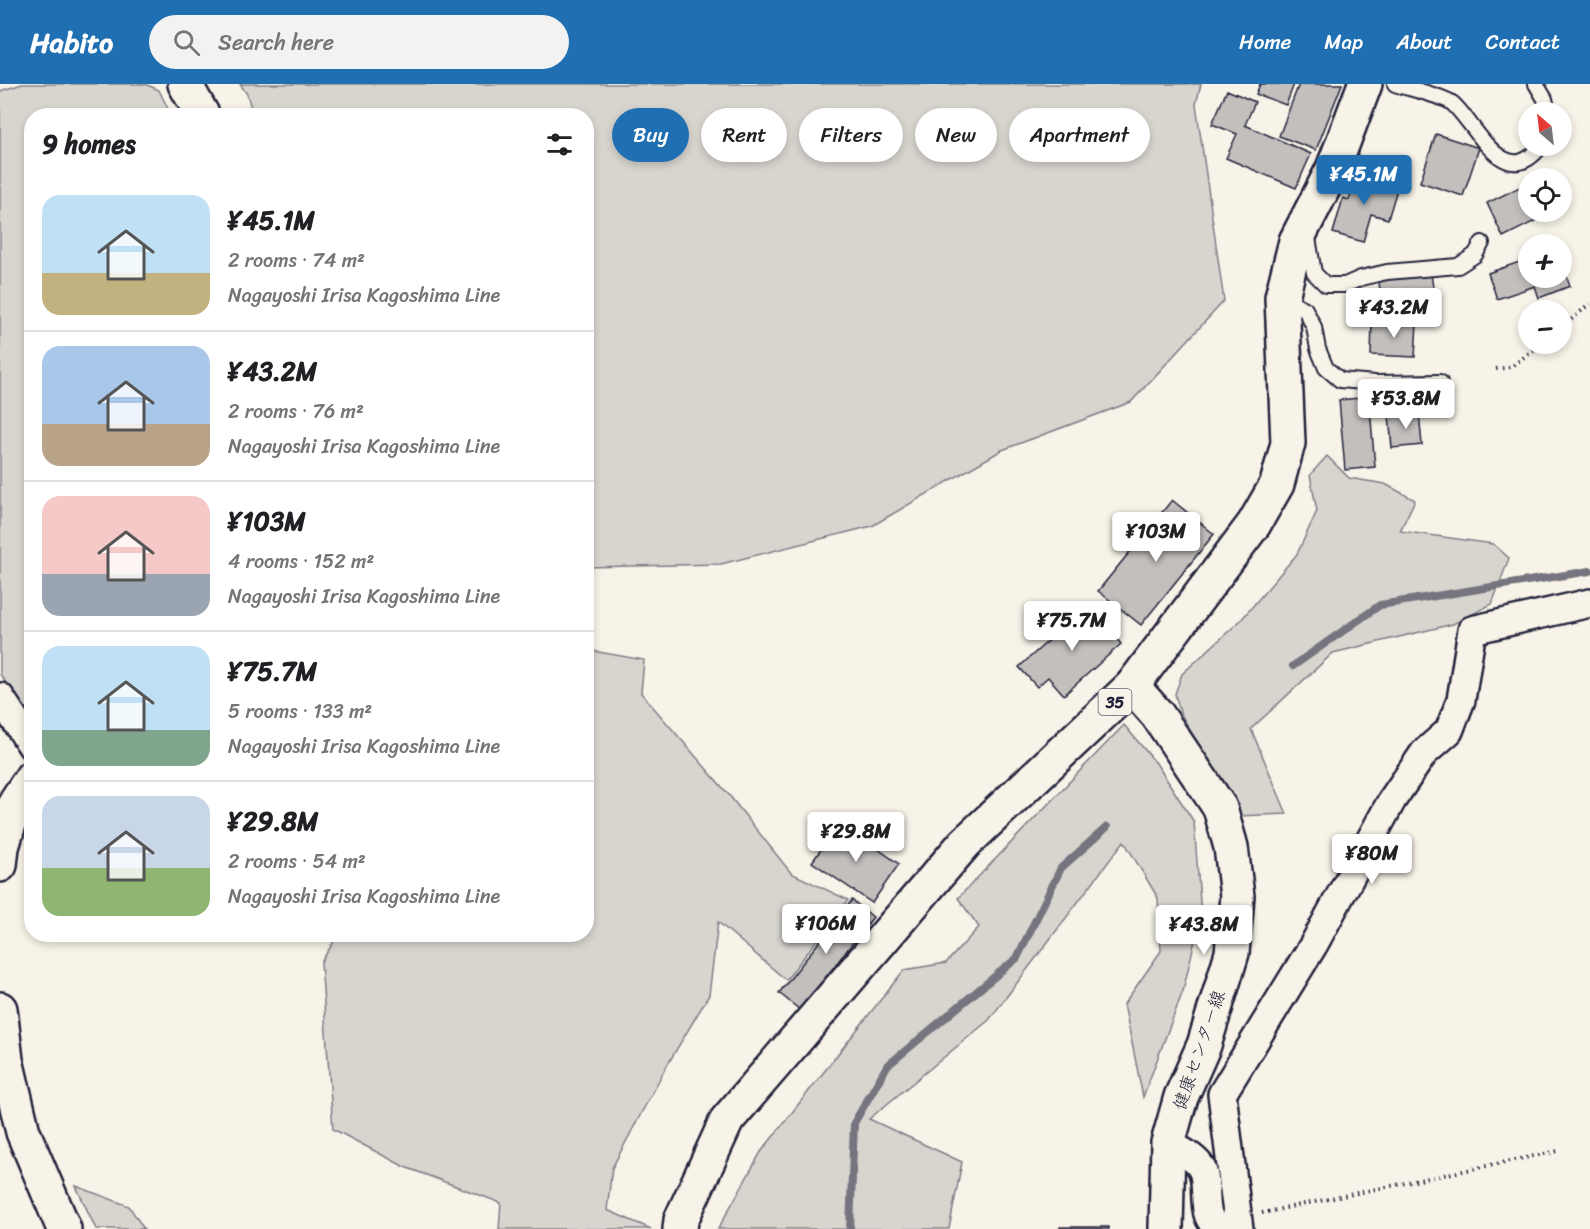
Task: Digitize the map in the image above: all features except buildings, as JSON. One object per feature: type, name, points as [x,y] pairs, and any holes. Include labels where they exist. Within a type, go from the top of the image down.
[{"type":"main road","points":[[185,84],[198,108]]},
{"type":"main road","name":"35","points":[[680,1229],[681,1220],[728,1120],[965,843],[1132,686],[1254,524],[1277,484],[1288,443],[1282,297],[1296,241],[1333,170],[1365,84]]},
{"type":"main road","name":"健康センター線","points":[[1132,686],[1157,714],[1220,808],[1231,847],[1237,896],[1232,953],[1204,1046],[1181,1098],[1168,1143],[1166,1229]]},
{"type":"main road","points":[[0,865],[2,847],[15,801],[24,788]]},
{"type":"main road","points":[[0,1009],[6,1060],[23,1132],[64,1229]]},
{"type":"street","points":[[1168,1143],[1191,1157],[1202,1169],[1206,1190],[1205,1205],[1210,1218],[1218,1227],[1234,1225],[1222,1094],[1314,944],[1392,800],[1424,753],[1449,731],[1461,700],[1472,630],[1590,603]]},
{"type":"street","points":[[0,697],[24,734]]},
{"type":"lane","points":[[1395,84],[1450,102],[1496,154],[1512,162],[1530,156]]},
{"type":"lane","points":[[1536,84],[1546,102]]},
{"type":"lane","points":[[1305,224],[1314,273],[1326,285],[1344,285],[1387,272],[1458,266],[1475,255],[1482,243]]},
{"type":"lane","points":[[1282,297],[1305,309],[1314,327],[1318,349],[1326,368],[1340,380],[1375,383],[1440,382]]},
{"type":"path","points":[[1572,319],[1590,304]]},
{"type":"path","points":[[1496,369],[1511,367],[1528,354]]},
{"type":"path","points":[[1234,1225],[1558,1151]]},
{"type":"shaded area","points":[[22,84],[145,84],[159,90],[168,108],[24,108],[24,711],[0,674],[0,91]]},
{"type":"shaded area","points":[[240,84],[1201,84],[1196,104],[1224,301],[1131,402],[1002,450],[872,526],[721,564],[594,567],[594,108],[251,108],[247,94]]},
{"type":"shaded area","points":[[1327,456],[1349,478],[1385,484],[1415,500],[1400,531],[1493,544],[1509,558],[1492,604],[1453,624],[1333,653],[1251,729],[1287,814],[1238,816],[1180,712],[1175,694],[1182,674],[1241,620],[1297,554],[1317,511],[1310,475]]},
{"type":"shaded area","points":[[594,651],[644,660],[641,693],[729,795],[791,873],[848,900],[786,980],[718,922],[709,995],[666,1067],[612,1168],[607,1210],[651,1229],[499,1229],[501,1203],[405,1167],[333,1129],[321,962],[334,942],[594,942]]},
{"type":"shaded area","points":[[1124,725],[1156,763],[1194,822],[1201,915],[1183,991],[1143,1097],[1124,1004],[1161,951],[1158,898],[1124,841],[989,1020],[869,1119],[962,1162],[949,1229],[718,1229],[761,1152],[904,970],[946,963],[979,927],[958,898]]},
{"type":"shaded area","points":[[76,1186],[129,1206],[144,1229],[96,1229]]},
{"type":"waterway","points":[[1293,666],[1380,605],[1590,571]]},
{"type":"waterway","points":[[850,1229],[854,1123],[887,1066],[1017,958],[1061,868],[1107,827]]}]
